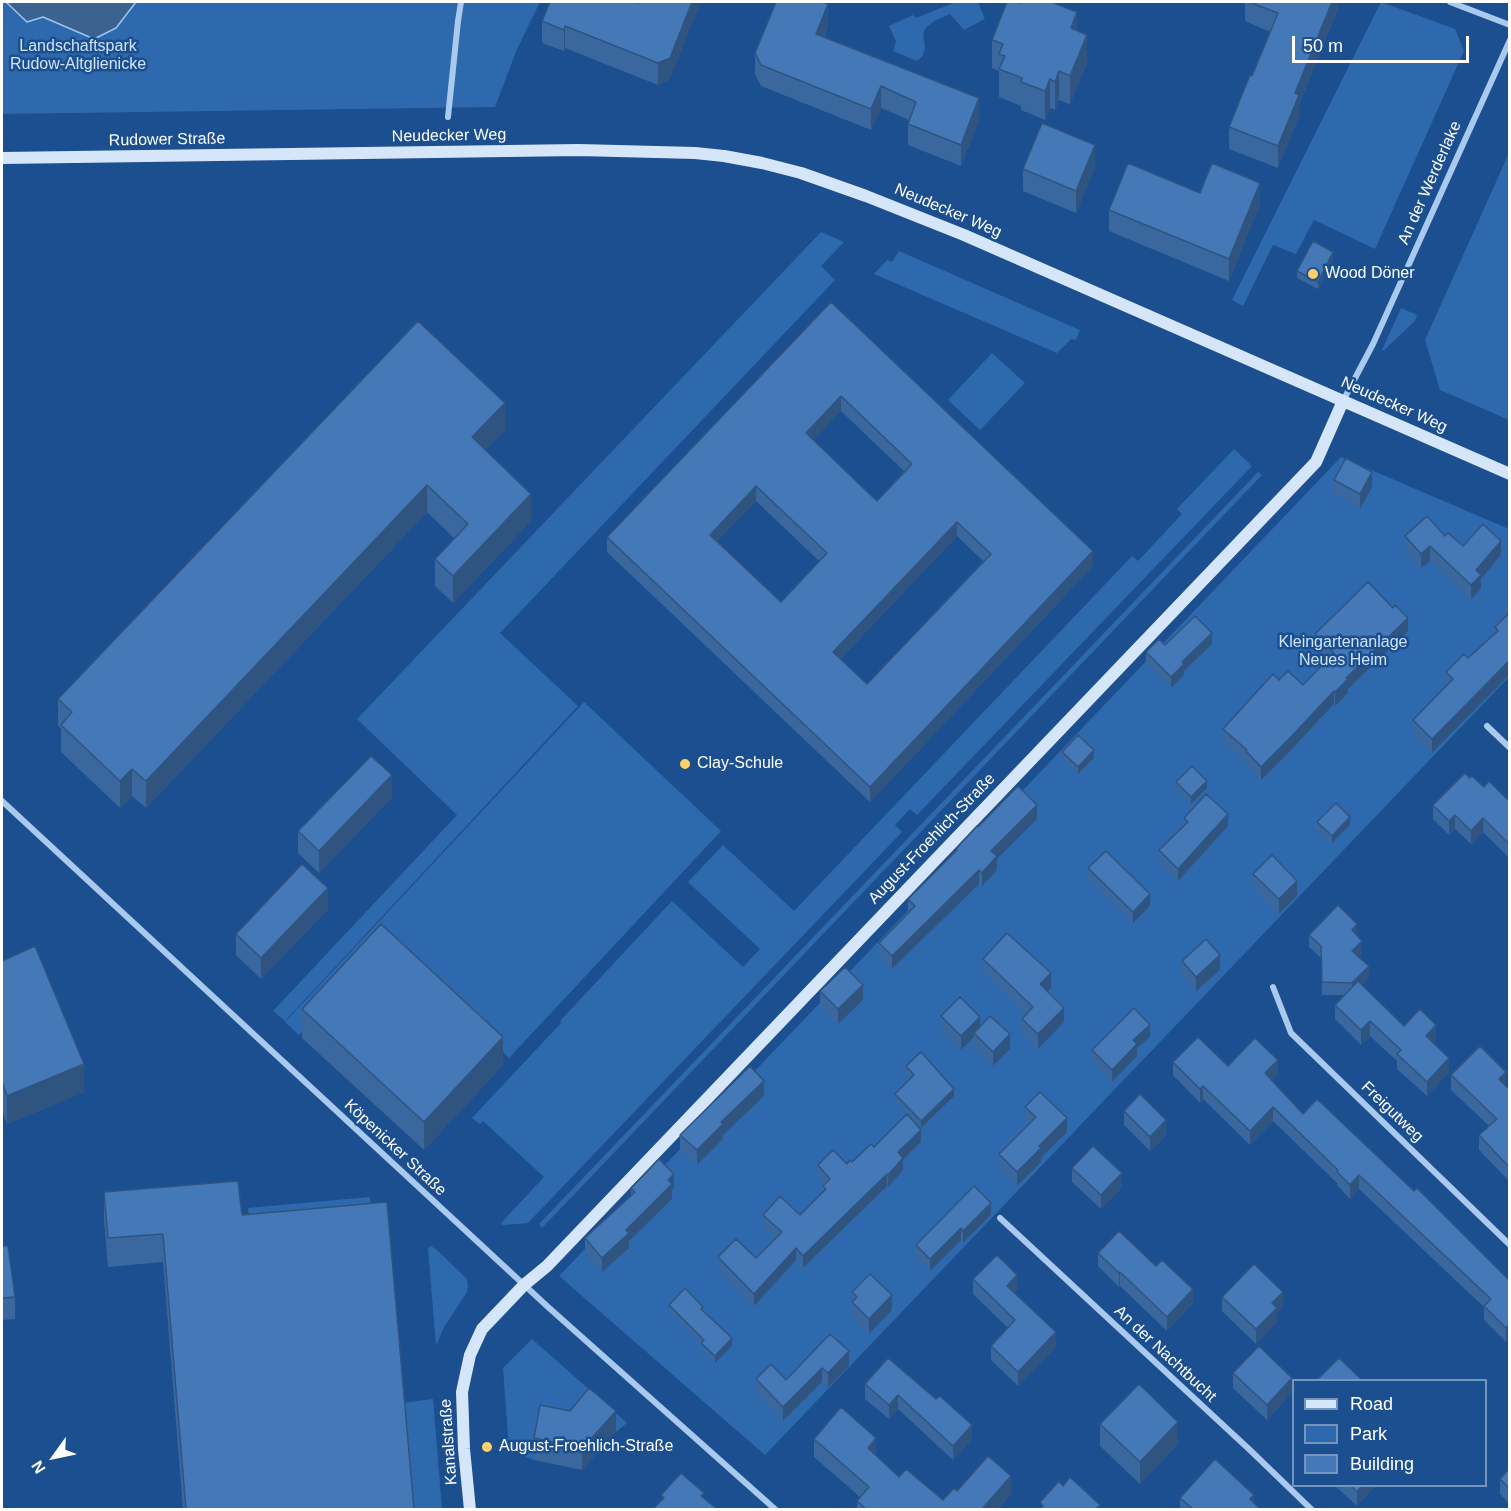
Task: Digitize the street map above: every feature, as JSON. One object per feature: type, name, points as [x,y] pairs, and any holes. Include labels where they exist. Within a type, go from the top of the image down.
[{"type":"street","points":[[448,117],[461,2]]},
{"type":"street","points":[[1450,2],[1509,25]]},
{"type":"street","name":"An der Werderlake","points":[[1343,401],[1373,344],[1509,40]]},
{"type":"street","name":"Neudecker Weg","points":[[334,154],[579,150],[695,153],[724,156],[791,170],[866,196],[954,231],[1509,474]]},
{"type":"street","name":"Rudower Straße","points":[[2,158],[334,154]]},
{"type":"street","name":"August-Froehlich-Straße","points":[[524,1285],[547,1266],[1316,462],[1343,401]]},
{"type":"street","points":[[1487,726],[1509,748]]},
{"type":"street","name":"Köpenicker Straße","points":[[2,801],[524,1285],[776,1509]]},
{"type":"street","name":"Freigutweg","points":[[1273,987],[1291,1033],[1509,1245]]},
{"type":"street","name":"An der Nachtbucht","points":[[1000,1218],[1312,1509]]},
{"type":"street","name":"Kanalstraße","points":[[470,1509],[462,1392],[466,1369],[482,1329],[524,1285]]},
{"type":"green space","name":"Landschaftspark Rudow-Altglienicke","points":[[2,2],[540,2],[517,49],[495,107],[2,114]]},
{"type":"green space","points":[[956,2],[978,2],[985,19],[964,30],[950,14],[933,22],[925,30],[924,52],[917,61],[893,51],[896,41],[889,26],[913,15],[916,18]]},
{"type":"green space","points":[[1381,2],[1455,29],[1464,51],[1375,249],[1314,220],[1296,254],[1273,245],[1243,306],[1232,300]]},
{"type":"green space","points":[[1509,153],[1509,420],[1440,390],[1425,340]]},
{"type":"green space","points":[[821,232],[844,242],[821,266],[835,280],[500,633],[578,706],[285,1021],[273,1011],[457,815],[357,719]]},
{"type":"green space","points":[[899,251],[1080,330],[1076,340],[1071,339],[1057,353],[874,274],[887,260],[892,262]]},
{"type":"green space","points":[[1401,308],[1417,315],[1415,321],[1383,351],[1382,350]]},
{"type":"green space","points":[[992,353],[1025,383],[980,430],[948,400]]},
{"type":"green space","points":[[1234,449],[1252,466],[917,815],[910,809],[895,825],[902,832],[528,1223],[503,1225],[501,1223],[544,1177],[483,1121],[480,1124],[472,1118],[561,1023],[560,1021],[672,901],[743,967],[760,949],[688,882],[723,845],[794,911],[1132,556],[1138,561],[1182,514],[1177,509]]},
{"type":"green space","name":"Kleingartenanlage Neues Heim","points":[[1341,457],[1509,529],[1509,677],[765,1455],[559,1276]]},
{"type":"green space","points":[[1258,472],[1262,475],[542,1228],[539,1224]]},
{"type":"green space","points":[[584,702],[721,831],[509,1058],[386,943],[299,1035],[285,1022]]},
{"type":"green space","points":[[370,1197],[373,1232],[252,1242],[248,1208]]},
{"type":"green space","points":[[431,1246],[467,1279],[468,1286],[467,1292],[443,1329],[436,1346],[428,1248]]},
{"type":"green space","points":[[532,1339],[627,1423],[616,1432],[534,1460],[509,1450],[503,1368]]},
{"type":"green space","points":[[433,1399],[442,1509],[411,1509],[402,1403]]},
{"type":"shaded area","points":[[6,2],[136,2],[116,28],[94,39],[43,17],[27,22]]},
{"type":"building","points":[[550,2],[692,2],[670,58],[658,63],[565,26],[564,30],[542,21]]},
{"type":"building","points":[[776,2],[828,4],[816,34],[979,98],[961,145],[908,124],[916,102],[881,86],[871,109],[761,65],[755,53]]},
{"type":"building","points":[[1007,2],[1051,2],[1077,12],[1071,28],[1087,35],[1070,76],[1059,71],[1055,82],[1050,79],[1045,91],[1021,82],[1022,78],[999,69],[1005,56],[999,54],[1003,44],[992,40]]},
{"type":"building","points":[[1249,2],[1332,2],[1295,93],[1299,95],[1278,146],[1229,127],[1278,13]]},
{"type":"building","points":[[1042,123],[1095,145],[1076,191],[1023,169]]},
{"type":"building","points":[[1128,163],[1200,193],[1212,163],[1260,183],[1229,259],[1109,210]]},
{"type":"building","points":[[1313,241],[1333,252],[1318,282],[1297,271]]},
{"type":"building","points":[[831,302],[1093,551],[870,787],[607,537]],"holes":[[[841,396],[912,464],[877,501],[806,433]],[[756,486],[827,553],[781,602],[710,535]],[[957,522],[991,554],[867,684],[833,652]]]},
{"type":"building","points":[[418,321],[505,403],[472,437],[531,494],[453,576],[435,559],[468,524],[427,485],[146,781],[132,769],[120,781],[61,725],[72,712],[58,699]]},
{"type":"building","points":[[1346,458],[1372,472],[1360,494],[1334,480]]},
{"type":"building","points":[[1427,516],[1445,536],[1448,533],[1463,546],[1483,524],[1501,541],[1476,570],[1481,575],[1471,585],[1430,546],[1421,554],[1405,536]]},
{"type":"building","points":[[1368,582],[1393,608],[1395,605],[1408,618],[1346,678],[1348,679],[1261,767],[1247,750],[1223,729],[1273,674],[1279,680],[1288,671],[1303,685],[1334,653],[1315,634]]},
{"type":"building","points":[[1509,613],[1509,661],[1432,739],[1413,720],[1453,679],[1446,672],[1464,654],[1468,658],[1498,631],[1495,627]]},
{"type":"building","points":[[1195,616],[1212,633],[1182,662],[1184,664],[1171,677],[1146,652],[1159,639],[1165,645]]},
{"type":"building","points":[[1078,735],[1094,750],[1078,767],[1062,752]]},
{"type":"building","points":[[371,756],[392,775],[319,851],[298,831]]},
{"type":"building","points":[[1192,766],[1207,781],[1191,797],[1176,782]]},
{"type":"building","points":[[1465,773],[1484,787],[1489,781],[1509,801],[1509,844],[1483,818],[1471,831],[1455,815],[1449,821],[1433,805]]},
{"type":"building","points":[[1018,786],[1037,805],[991,851],[997,856],[982,873],[979,870],[892,956],[879,943],[915,906],[908,899]]},
{"type":"building","points":[[1206,794],[1228,814],[1178,869],[1159,850],[1188,822],[1184,818]]},
{"type":"building","points":[[1336,803],[1350,817],[1332,836],[1317,822]]},
{"type":"building","points":[[1106,851],[1150,894],[1133,912],[1088,868]]},
{"type":"building","points":[[1272,855],[1297,881],[1279,899],[1253,874]]},
{"type":"building","points":[[302,864],[328,888],[261,958],[236,934]]},
{"type":"building","points":[[1338,905],[1357,924],[1352,930],[1362,941],[1352,951],[1369,966],[1352,983],[1322,982],[1321,946],[1309,935]]},
{"type":"building","points":[[381,924],[503,1037],[424,1122],[302,1009]]},
{"type":"building","points":[[1007,933],[1051,973],[1040,984],[1064,1008],[1038,1034],[1022,1019],[1033,1007],[983,959]]},
{"type":"building","points":[[1206,939],[1220,955],[1196,977],[1182,961]]},
{"type":"building","points":[[35,946],[84,1064],[7,1096],[2,1082],[2,961]]},
{"type":"building","points":[[845,967],[863,985],[838,1009],[820,991]]},
{"type":"building","points":[[1358,981],[1404,1026],[1420,1009],[1436,1025],[1426,1036],[1449,1058],[1427,1082],[1397,1054],[1401,1050],[1370,1021],[1361,1030],[1335,1005]]},
{"type":"building","points":[[960,997],[980,1017],[961,1036],[941,1016]]},
{"type":"building","points":[[1134,1008],[1150,1025],[1133,1040],[1137,1044],[1112,1070],[1092,1050]]},
{"type":"building","points":[[990,1016],[1010,1034],[993,1052],[974,1033]]},
{"type":"building","points":[[1198,1037],[1228,1066],[1255,1038],[1278,1060],[1265,1073],[1303,1114],[1317,1099],[1414,1191],[1417,1188],[1509,1280],[1509,1325],[1506,1328],[1484,1306],[1491,1299],[1359,1175],[1350,1185],[1337,1172],[1338,1170],[1273,1107],[1250,1131],[1203,1086],[1200,1089],[1173,1062]]},
{"type":"building","points":[[1480,1046],[1506,1072],[1499,1079],[1509,1089],[1509,1167],[1479,1135],[1497,1119],[1451,1075]]},
{"type":"building","points":[[921,1052],[954,1089],[921,1121],[895,1094],[914,1075],[906,1066]]},
{"type":"building","points":[[750,1066],[764,1081],[721,1122],[723,1124],[697,1150],[680,1135]]},
{"type":"building","points":[[1040,1092],[1067,1118],[1017,1172],[999,1154],[1036,1117],[1025,1107]]},
{"type":"building","points":[[1140,1094],[1166,1120],[1150,1137],[1124,1111]]},
{"type":"building","points":[[907,1114],[921,1130],[898,1152],[903,1158],[803,1256],[796,1248],[754,1294],[718,1257],[736,1239],[756,1258],[782,1232],[763,1215],[780,1196],[800,1215],[826,1189],[823,1186],[830,1179],[818,1165],[833,1150],[847,1164],[850,1160],[852,1162],[871,1144],[874,1147]]},
{"type":"building","points":[[1093,1146],[1122,1173],[1101,1195],[1072,1168]]},
{"type":"building","points":[[659,1159],[674,1174],[668,1180],[672,1184],[626,1230],[629,1233],[602,1258],[585,1238],[635,1192],[631,1188]]},
{"type":"building","points":[[238,1181],[242,1215],[387,1202],[414,1509],[186,1509],[163,1234],[108,1238],[104,1192]]},
{"type":"building","points":[[974,1186],[991,1203],[963,1231],[961,1228],[930,1259],[916,1245]]},
{"type":"building","points":[[1119,1231],[1156,1266],[1162,1260],[1193,1289],[1167,1317],[1098,1253]]},
{"type":"building","points":[[2,1246],[8,1246],[15,1297],[2,1298]]},
{"type":"building","points":[[997,1255],[1017,1275],[1007,1286],[1056,1332],[1018,1372],[991,1346],[1015,1320],[973,1279]]},
{"type":"building","points":[[1254,1264],[1283,1292],[1272,1303],[1277,1308],[1256,1329],[1222,1297]]},
{"type":"building","points":[[870,1274],[892,1295],[869,1319],[852,1302],[857,1297],[852,1292]]},
{"type":"building","points":[[685,1288],[703,1307],[701,1309],[732,1338],[715,1356],[701,1343],[704,1340],[669,1305]]},
{"type":"building","points":[[830,1334],[849,1351],[828,1373],[822,1368],[783,1407],[756,1379],[771,1364],[786,1380]]},
{"type":"building","points":[[1259,1346],[1292,1378],[1267,1405],[1233,1373]]},
{"type":"building","points":[[888,1358],[936,1399],[940,1396],[972,1425],[953,1446],[898,1395],[889,1405],[865,1384]]},
{"type":"building","points":[[1339,1358],[1361,1379],[1318,1379]]},
{"type":"building","points":[[1139,1384],[1178,1422],[1140,1462],[1100,1424]]},
{"type":"building","points":[[589,1388],[616,1411],[582,1449],[534,1438],[540,1405],[570,1411]]},
{"type":"building","points":[[841,1407],[876,1438],[868,1448],[899,1477],[906,1469],[943,1500],[954,1488],[957,1491],[988,1456],[1011,1476],[982,1509],[866,1509],[857,1501],[869,1487],[814,1439]]},
{"type":"building","points":[[1215,1459],[1254,1495],[1250,1499],[1260,1509],[1193,1509],[1180,1498]]},
{"type":"building","points":[[1509,1469],[1509,1488],[1500,1479]]},
{"type":"building","points":[[681,1473],[704,1493],[701,1496],[717,1509],[653,1509],[664,1498],[661,1495]]},
{"type":"building","points":[[1070,1477],[1100,1505],[1096,1509],[1040,1509],[1043,1506],[1040,1502],[1059,1481],[1063,1486]]},
{"type":"building","points":[[1352,1487],[1361,1487],[1357,1492]]},
{"type":"place","name":"Wood Döner","points":[[1313,274]]},
{"type":"place","name":"Clay-Schule","points":[[685,764]]},
{"type":"place","name":"August-Froehlich-Straße","points":[[487,1447]]}]
